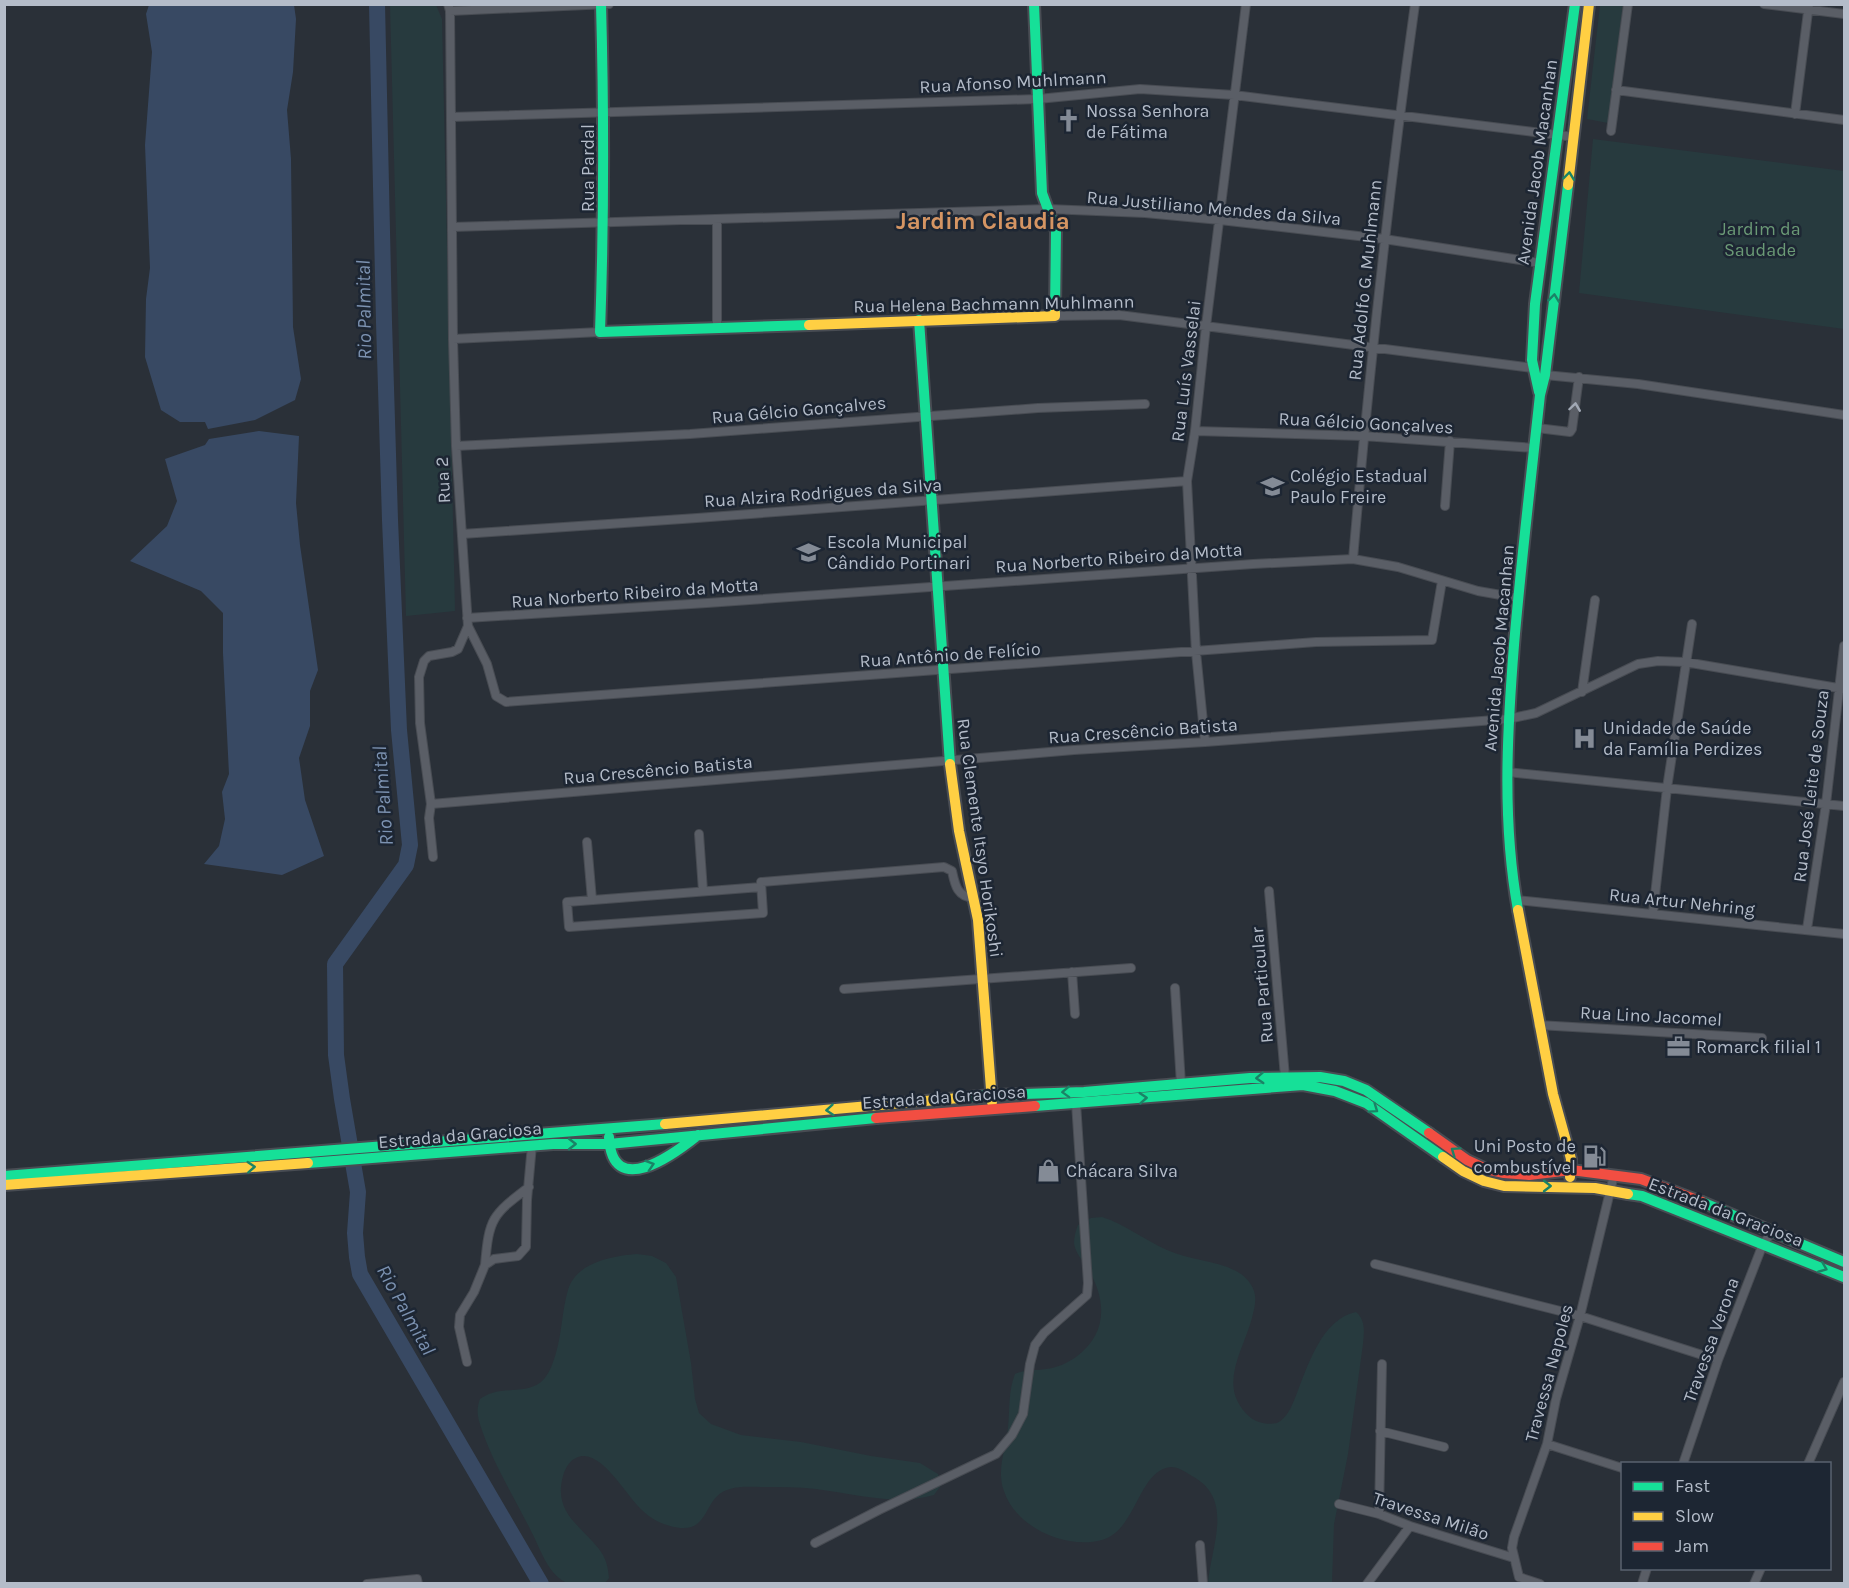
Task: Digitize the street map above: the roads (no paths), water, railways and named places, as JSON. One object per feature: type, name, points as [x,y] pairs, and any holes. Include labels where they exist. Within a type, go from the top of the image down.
[{"type":"main road","points":[[1034,4],[1042,194],[1056,231],[1055,316]]},
{"type":"main road","name":"Avenida Jacob Macanhan","points":[[1540,395],[1533,368],[1532,343],[1540,263],[1575,4]]},
{"type":"main road","name":"Avenida Jacob Macanhan","points":[[1569,1186],[1571,1159],[1553,1094],[1538,1025],[1516,900],[1509,830],[1507,772],[1508,719],[1518,598],[1540,395],[1545,375],[1589,4]]},
{"type":"main road","name":"Rua Pardal","points":[[600,332],[604,224],[601,5]]},
{"type":"main road","name":"Rua Helena Bachmann Muhlmann","points":[[600,332],[1055,316]]},
{"type":"main road","name":"Rua Clemente Itsyo Horikoshi","points":[[919,320],[950,761],[959,831],[978,920],[993,1110]]},
{"type":"main road","points":[[1533,368],[1547,356]]},
{"type":"main road","name":"Estrada da Graciosa","points":[[4,1185],[367,1153],[609,1128],[991,1095],[1084,1092],[1285,1077],[1320,1077],[1344,1081],[1366,1090],[1467,1160],[1486,1169],[1528,1175],[1571,1170],[1650,1182],[1845,1262]]},
{"type":"main road","name":"Estrada da Graciosa","points":[[367,1153],[532,1145],[609,1144],[880,1118],[1303,1085],[1349,1093],[1366,1102],[1463,1171],[1484,1180],[1504,1186],[1569,1186],[1642,1196],[1845,1277]]},
{"type":"main road","points":[[609,1128],[609,1153],[613,1161],[621,1168],[635,1170],[656,1164],[699,1135]]},
{"type":"main road","name":"Estrada da Graciosa","points":[[4,1176],[330,1156]]},
{"type":"street","points":[[449,8],[609,4]]},
{"type":"street","name":"Rua Luís Vasselai","points":[[1205,742],[1196,652],[1187,481],[1195,431],[1246,4]]},
{"type":"street","name":"Rua Adolfo G. Muhlmann","points":[[1353,559],[1384,239],[1415,4]]},
{"type":"street","points":[[1611,131],[1628,4]]},
{"type":"street","points":[[1764,4],[1808,7],[1845,14]]},
{"type":"street","points":[[1795,114],[1808,7]]},
{"type":"street","name":"Rua 2","points":[[449,8],[456,446],[467,622]]},
{"type":"street","name":"Rua Afonso Muhlmann","points":[[451,117],[1038,99],[1140,89],[1234,95],[1574,137]]},
{"type":"street","points":[[1616,90],[1845,120]]},
{"type":"street","name":"Rua Justiliano Mendes da Silva","points":[[453,228],[1048,209],[1145,213],[1220,220],[1384,239],[1540,263]]},
{"type":"street","points":[[717,220],[717,328]]},
{"type":"street","name":"Rua Helena Bachmann Muhlmann","points":[[1055,316],[1119,315],[1533,368]]},
{"type":"street","name":"Rua Helena Bachmann Muhlmann","points":[[453,339],[600,332]]},
{"type":"street","points":[[1545,375],[1638,384],[1845,415]]},
{"type":"street","points":[[1537,428],[1570,432],[1579,377]]},
{"type":"street","name":"Rua Gélcio Gonçalves","points":[[456,446],[690,434],[1038,408],[1144,404]]},
{"type":"street","name":"Rua Gélcio Gonçalves","points":[[1195,431],[1364,436],[1535,448]]},
{"type":"street","points":[[1445,506],[1450,441]]},
{"type":"street","name":"Rua Alzira Rodrigues da Silva","points":[[462,534],[1187,481]]},
{"type":"street","name":"Rua Norberto Ribeiro da Motta","points":[[467,622],[532,615],[939,586],[1353,559],[1398,567],[1478,591],[1518,598]]},
{"type":"street","name":"Rua Antônio de Felício","points":[[467,622],[487,664],[496,696],[506,702],[1316,642],[1432,640],[1442,581]]},
{"type":"street","points":[[1582,692],[1595,600]]},
{"type":"street","points":[[433,857],[429,818],[431,804],[420,723],[420,669],[429,656],[458,649],[467,622]]},
{"type":"street","points":[[1653,914],[1667,788],[1692,624]]},
{"type":"street","name":"Rua José Leite de Souza","points":[[1807,929],[1842,689],[1844,646]]},
{"type":"street","name":"Rua Crescêncio Batista","points":[[431,804],[1074,750],[1508,719],[1536,714],[1638,664],[1658,662],[1685,662],[1842,689]]},
{"type":"street","points":[[1507,772],[1845,806]]},
{"type":"street","points":[[699,834],[703,891]]},
{"type":"street","points":[[587,842],[592,900]]},
{"type":"street","points":[[761,886],[567,902],[569,927],[763,912],[761,882],[944,867],[952,871],[956,889],[961,895],[974,898]]},
{"type":"street","name":"Rua Particular","points":[[1269,891],[1285,1077]]},
{"type":"street","name":"Rua Artur Nehring","points":[[1516,900],[1845,934]]},
{"type":"street","points":[[844,989],[1131,968]]},
{"type":"street","points":[[1072,972],[1075,1014]]},
{"type":"street","points":[[1175,988],[1181,1084]]},
{"type":"street","name":"Rua Lino Jacomel","points":[[1538,1025],[1762,1038]]},
{"type":"street","points":[[815,1544],[879,1510],[996,1454],[1012,1435],[1023,1414],[1035,1345],[1044,1333],[1087,1295],[1076,1103]]},
{"type":"street","points":[[485,1265],[494,1259],[518,1256],[525,1247],[532,1145]]},
{"type":"street","name":"Travessa Napoles","points":[[1516,1580],[1512,1548],[1514,1537],[1546,1444],[1614,1175]]},
{"type":"street","points":[[467,1362],[459,1327],[460,1315],[474,1292],[485,1265],[489,1233],[495,1218],[500,1209],[529,1186]]},
{"type":"street","name":"Travessa Verona","points":[[1684,1462],[1718,1360],[1763,1244],[1773,1231]]},
{"type":"street","points":[[1375,1264],[1580,1316],[1718,1360]]},
{"type":"street","points":[[1379,1514],[1382,1364]]},
{"type":"street","points":[[1809,1462],[1845,1382]]},
{"type":"street","points":[[1380,1431],[1444,1447]]},
{"type":"street","points":[[1546,1444],[1621,1467]]},
{"type":"street","name":"Travessa Milão","points":[[1340,1504],[1379,1514],[1410,1526],[1514,1558]]},
{"type":"street","points":[[1367,1584],[1410,1526]]},
{"type":"street","points":[[1200,1545],[1203,1584]]},
{"type":"street","points":[[1754,1584],[1761,1570]]},
{"type":"street","points":[[1516,1580],[1540,1584]]},
{"type":"street","points":[[368,1584],[418,1581]]},
{"type":"water","points":[[149,5],[294,5],[296,19],[293,72],[287,110],[291,159],[293,327],[301,379],[295,400],[255,420],[208,429],[205,422],[180,422],[161,410],[145,357],[146,299],[150,268],[145,145],[152,52],[146,14]]},
{"type":"water","points":[[259,431],[299,436],[296,503],[318,670],[310,691],[310,726],[299,758],[305,800],[324,856],[282,875],[204,864],[219,846],[225,819],[222,792],[229,774],[223,613],[201,591],[130,561],[167,526],[177,501],[165,459],[205,445],[209,439]]},
{"type":"waterway","name":"Rio Palmital","points":[[377,4],[390,520],[399,730],[410,845],[406,865],[335,964],[336,1055],[358,1192],[355,1233],[360,1274],[541,1584]]},
{"type":"place","name":"Nossa Senhora de Fátima","points":[[1068,121]]},
{"type":"place","name":"Colégio Estadual Paulo Freire","points":[[1272,486]]},
{"type":"place","name":"Escola Municipal Cândido Portinari","points":[[809,552]]},
{"type":"place","name":"Unidade de Saúde da Família Perdizes","points":[[1585,738]]},
{"type":"place","name":"Romarck filial 1","points":[[1678,1047]]},
{"type":"place","name":"Uni Posto de combustível","points":[[1594,1156]]},
{"type":"place","name":"Chácara Silva","points":[[1048,1171]]},
{"type":"district","name":"Jardim Claudia","points":[[983,221]]},
{"type":"park label","name":"Jardim da Saudade","points":[[1760,239]]}]
